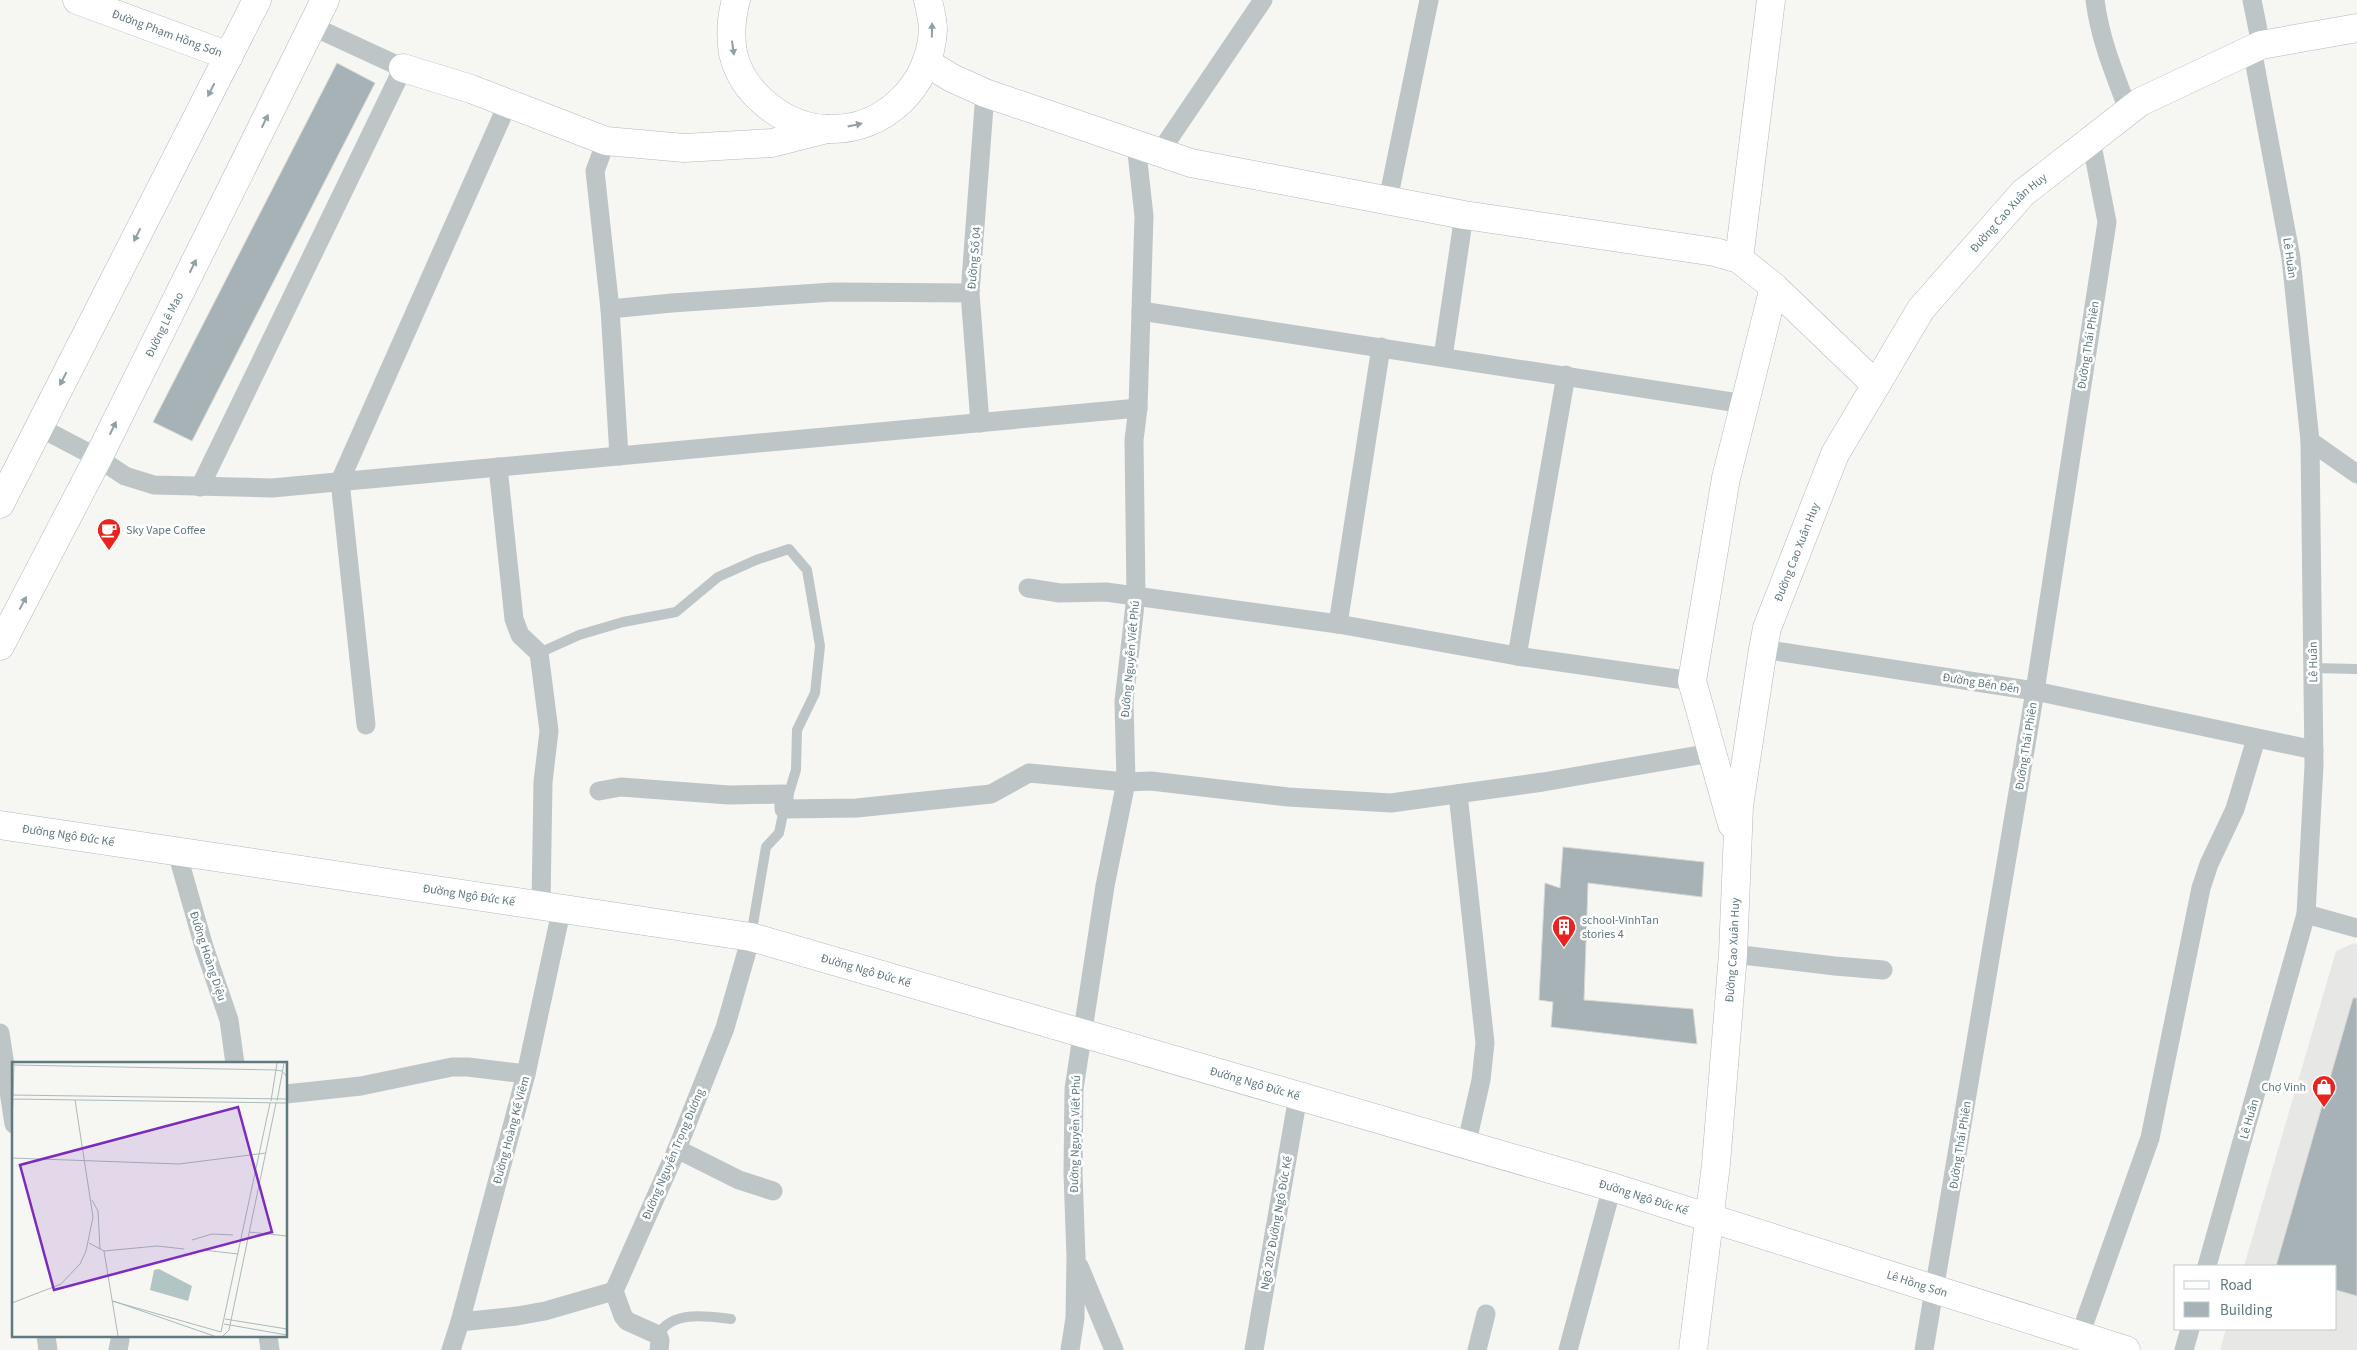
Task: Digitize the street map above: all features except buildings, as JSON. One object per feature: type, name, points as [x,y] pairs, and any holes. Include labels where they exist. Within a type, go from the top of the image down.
[{"type":"street","name":"Đường Phạm Hồng Sơn","points":[[77,0],[229,56]]},
{"type":"street","points":[[0,504],[257,0]]},
{"type":"street","name":"Đường Lê Mao","points":[[0,646],[98,458],[325,0]]},
{"type":"street","points":[[312,26],[403,68],[471,89],[606,140],[684,148],[772,143],[827,130],[859,126],[888,112],[912,91],[927,63],[933,29],[928,0]]},
{"type":"street","points":[[1148,148],[1263,0]]},
{"type":"street","points":[[1388,200],[1429,0]]},
{"type":"street","points":[[1739,259],[1771,0]]},
{"type":"street","points":[[2095,0],[2099,28],[2107,56],[2129,112]]},
{"type":"street","name":"Lê Huân","points":[[2208,1265],[2306,914],[2314,750],[2310,441],[2291,258],[2256,47],[2252,0]]},
{"type":"street","points":[[734,1],[730,20],[733,54],[746,83],[768,107],[796,123],[827,130]]},
{"type":"street","name":"Đường Cao Xuân Huy","points":[[1693,1350],[1710,1216],[1733,954],[1736,840],[1739,806],[1763,649],[1767,628],[1835,454],[1921,309],[2023,193],[2140,102],[2256,47],[2357,28]]},
{"type":"street","points":[[927,63],[952,78],[985,93],[1191,163],[1464,215],[1715,252],[1739,259],[1774,287],[1876,384]]},
{"type":"street","points":[[200,487],[403,68]]},
{"type":"street","name":"Đường Số 04","points":[[980,423],[970,293],[985,93]]},
{"type":"street","points":[[366,725],[340,481],[508,103]]},
{"type":"street","points":[[606,140],[595,170],[610,309],[619,456]]},
{"type":"street","name":"Đường Thái Phiên","points":[[1924,1350],[1936,1289],[2035,691],[2107,222],[2091,140]]},
{"type":"street","name":"Đường Nguyễn Viết Phú","points":[[1070,1350],[1074,1318],[1076,1258],[1073,1173],[1074,1089],[1105,886],[1126,782],[1124,701],[1136,596],[1134,440],[1138,408],[1148,148]]},
{"type":"street","points":[[1443,357],[1464,215]]},
{"type":"street","points":[[1736,840],[1692,681],[1726,478],[1774,287]]},
{"type":"street","points":[[610,309],[833,292],[970,293]]},
{"type":"street","points":[[1141,311],[1745,404]]},
{"type":"street","points":[[1338,624],[1381,347]]},
{"type":"street","points":[[1517,656],[1566,376]]},
{"type":"street","points":[[39,427],[98,458],[125,476],[154,484],[272,488],[1138,408]]},
{"type":"street","points":[[2310,441],[2357,474]]},
{"type":"street","points":[[498,467],[514,619],[520,635],[539,653]]},
{"type":"street","points":[[1028,588],[1060,593],[1106,592],[1338,624],[1517,656],[1692,681]]},
{"type":"street","name":"Đường Bến Đến","points":[[1763,649],[2035,691],[2314,750]]},
{"type":"street","name":"Đường Hoàng Kế Viêm","points":[[451,1350],[526,1074],[552,905],[543,782],[549,731],[539,653]]},
{"type":"street","points":[[2080,1335],[2150,1138],[2204,880],[2236,809],[2256,739]]},
{"type":"street","points":[[599,791],[621,787],[730,795],[784,794],[784,809],[857,808],[991,794],[1029,773],[1126,782],[1151,781],[1288,796],[1390,803],[1543,782],[1711,753]]},
{"type":"street","points":[[1458,794],[1485,1043],[1481,1080],[1466,1146]]},
{"type":"street","name":"Đường Ngô Đức Kế","points":[[0,824],[751,936],[1710,1216]]},
{"type":"street","name":"Đường Hoàng Diệu","points":[[176,850],[204,947],[229,1020],[235,1062]]},
{"type":"street","points":[[2306,914],[2357,928]]},
{"type":"street","name":"Đường Nguyễn Trọng Đương","points":[[614,1291],[676,1149],[725,1028],[751,936]]},
{"type":"street","points":[[1733,954],[1883,970]]},
{"type":"street","points":[[0,1033],[12,1111]]},
{"type":"street","points":[[288,1094],[361,1086],[452,1068],[468,1067],[526,1074]]},
{"type":"street","name":"Ngõ 202 Đường Ngô Đức Kế","points":[[1254,1350],[1298,1096]]},
{"type":"street","points":[[676,1149],[739,1180],[773,1190]]},
{"type":"street","points":[[1568,1350],[1612,1187]]},
{"type":"street","name":"Lê Hồng Sơn","points":[[1710,1216],[2126,1350]]},
{"type":"street","points":[[1076,1258],[1114,1350]]},
{"type":"street","points":[[460,1322],[545,1311],[614,1291],[623,1316],[627,1321],[658,1342]]},
{"type":"street","points":[[1477,1350],[1486,1314]]},
{"type":"street","points":[[2184,1350],[2190,1330]]},
{"type":"lane","points":[[539,653],[578,635],[623,622],[676,612],[718,577],[756,560],[789,549],[807,570],[820,646],[815,693],[797,730],[796,770],[779,833],[766,847],[751,936]]},
{"type":"lane","points":[[2313,668],[2357,669]]},
{"type":"lane","points":[[658,1342],[662,1328],[672,1322],[695,1315],[731,1319]]},
{"type":"shaded area","name":"Chợ Vinh","points":[[2354,943],[2357,945],[2357,1350],[2220,1350],[2226,1330],[2337,1330],[2337,1265],[2244,1265],[2336,951]]},
{"type":"place","name":"Sky Vape Coffee","points":[[109,551]]},
{"type":"place","name":"school-VinhTan stories 4","points":[[1564,948]]},
{"type":"place","name":"Chợ Vinh","points":[[2324,1108]]}]
